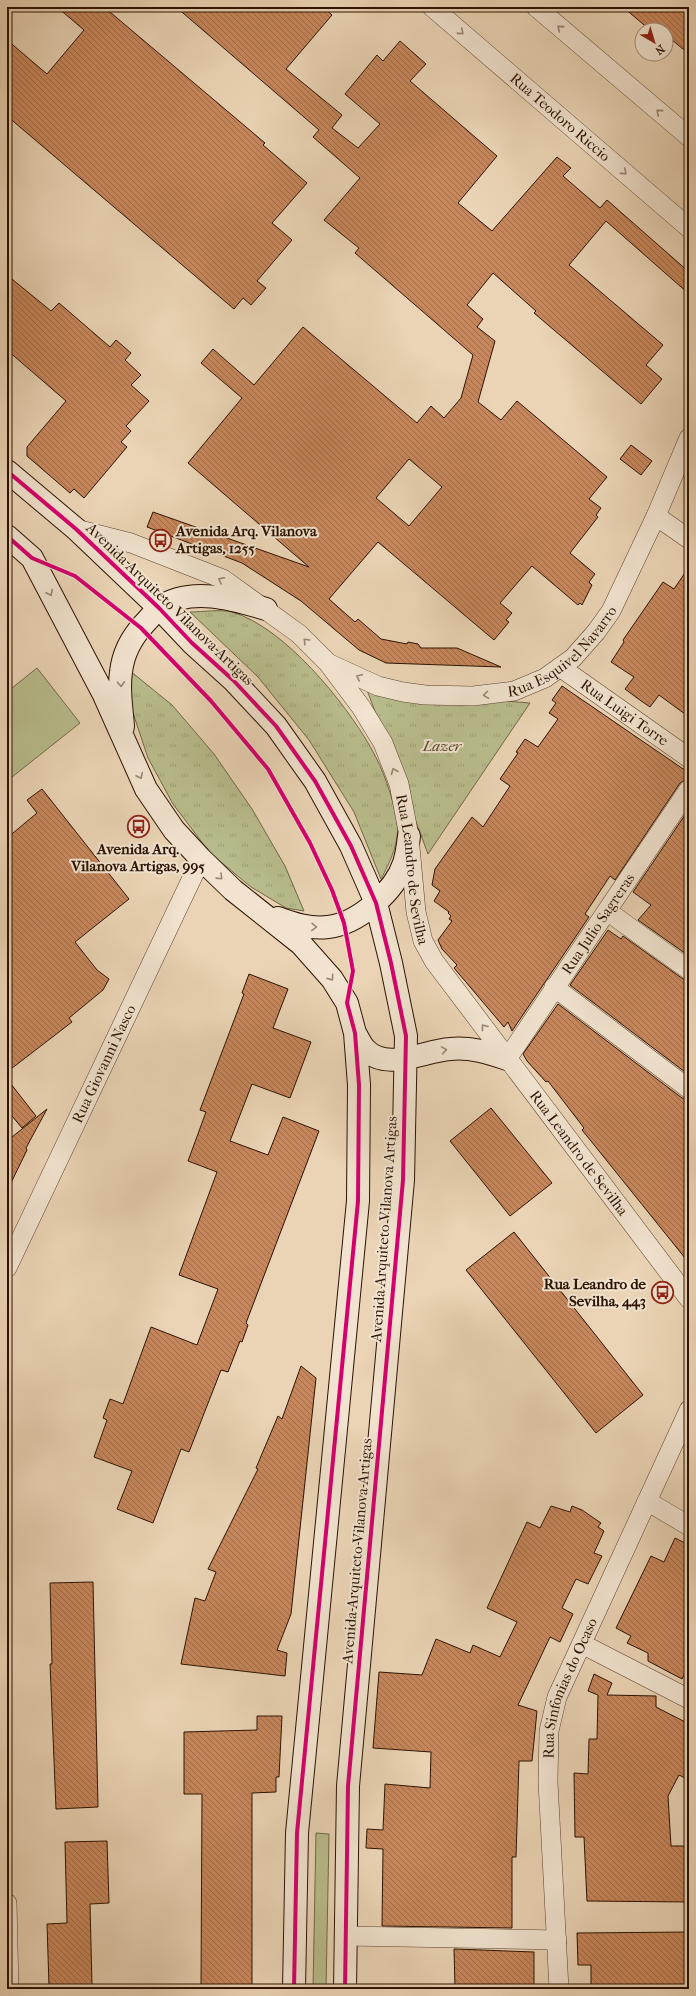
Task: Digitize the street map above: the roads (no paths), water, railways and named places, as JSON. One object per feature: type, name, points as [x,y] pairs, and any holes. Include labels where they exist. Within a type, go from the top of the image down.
[{"type":"main road","name":"Avenida Arquiteto Vilanova Artigas","points":[[7,471],[76,529],[159,608],[192,643],[233,680],[276,726],[315,781],[352,846],[376,903],[391,963],[406,1036],[403,1180],[348,1786],[345,1989]]},
{"type":"main road","name":"Avenida Arquiteto Vilanova Artigas","points":[[7,536],[32,558],[87,662],[146,789],[178,834],[201,860],[233,890],[263,912],[301,944],[332,979],[347,1003],[355,1033],[360,1120],[358,1201],[297,1833],[294,1989]]},
{"type":"main road","points":[[124,741],[120,672],[128,646],[141,628],[159,608],[175,601],[202,596],[226,597],[266,608]]},
{"type":"main road","points":[[263,912],[302,926],[327,927],[344,923],[376,903],[393,883],[404,863],[410,836]]},
{"type":"main road","points":[[355,1033],[364,1048],[377,1057],[388,1060],[448,1049],[462,1048],[476,1049],[507,1058]]},
{"type":"street","name":"Rua Teodoro Riccio","points":[[432,7],[689,228]]},
{"type":"street","points":[[536,7],[689,137]]},
{"type":"street","name":"Rua Esquivel Navarro","points":[[328,663],[378,686],[425,695],[467,696],[514,691],[545,678],[573,658],[611,611],[656,516],[689,438]]},
{"type":"street","points":[[656,516],[689,539]]},
{"type":"street","name":"Rua Leandro de Sevilha","points":[[76,529],[131,543],[222,579],[266,608],[299,634],[328,663],[361,706],[383,743],[399,784],[410,836],[416,912],[423,941],[434,961],[689,1299]]},
{"type":"street","name":"Rua Luigi Torre","points":[[560,667],[689,758]]},
{"type":"street","name":"Rua Julio Sagreras","points":[[507,1058],[689,788]]},
{"type":"street","name":"Rua Giovanni Nasco","points":[[7,1268],[201,860]]},
{"type":"street","points":[[607,911],[689,970]]},
{"type":"street","points":[[554,987],[616,1032],[689,1089]]},
{"type":"street","name":"Rua Sinfonias do Ocaso","points":[[559,1989],[548,1782],[549,1731],[557,1697],[689,1410]]},
{"type":"street","points":[[647,1502],[689,1526]]},
{"type":"street","points":[[582,1644],[689,1699]]},
{"type":"street","points":[[7,1903],[9,1989]]},
{"type":"street","points":[[346,1936],[557,1940]]},
{"type":"place","name":"Avenida Arq. Vilanova Artigas, 1255","points":[[161,540]]},
{"type":"place","name":"Avenida Arq. Vilanova Artigas, 995","points":[[138,826]]},
{"type":"place","name":"Rua Leandro de Sevilha, 443","points":[[662,1293]]},
{"type":"park label","name":"Lazer","points":[[442,746]]}]
